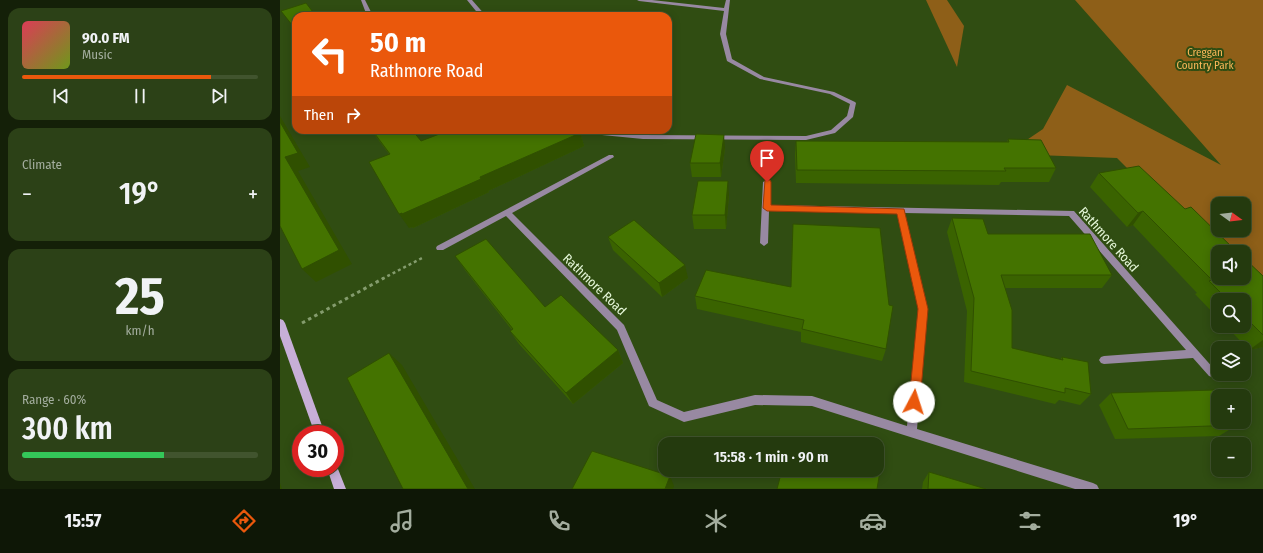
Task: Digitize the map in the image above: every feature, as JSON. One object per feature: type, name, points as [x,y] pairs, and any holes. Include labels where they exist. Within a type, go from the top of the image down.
[{"type":"street","points":[[363,0],[368,12]]},
{"type":"street","points":[[469,0],[480,12]]},
{"type":"street","points":[[639,0],[726,10]]},
{"type":"street","points":[[612,134],[643,137],[806,138],[833,132],[850,117],[853,103],[832,93],[762,78],[729,60],[723,34],[728,0]]},
{"type":"street","points":[[440,248],[611,157]]},
{"type":"street","points":[[764,243],[767,208],[767,182]]},
{"type":"street","name":"Rathmore Road","points":[[767,208],[1071,213],[1211,372]]},
{"type":"street","points":[[900,211],[923,309],[912,432]]},
{"type":"street","name":"Rathmore Road","points":[[506,214],[621,328],[653,403],[684,417],[755,400],[812,401],[1093,489]]},
{"type":"street","points":[[280,323],[282,334],[317,425]]},
{"type":"street","points":[[1104,360],[1195,354]]},
{"type":"street","points":[[335,477],[340,489]]},
{"type":"path","points":[[282,334],[440,248]]},
{"type":"green space","points":[[926,0],[947,0],[964,26],[957,67]]},
{"type":"green space","name":"Creggan Country Park","points":[[1075,0],[1263,0],[1263,304],[1249,285],[1251,285],[1251,245],[1211,245],[1211,252],[1117,158],[1006,154],[1043,129],[1067,85],[1221,165]]},
{"type":"building","points":[[306,3],[313,12],[292,12],[292,25],[281,11]]},
{"type":"building","points":[[280,122],[298,153],[285,157],[339,250],[302,269],[280,226]]},
{"type":"building","points":[[375,134],[415,134],[421,141],[439,134],[578,134],[480,177],[481,179],[402,214],[399,214],[369,162],[390,154]]},
{"type":"building","points":[[696,134],[724,135],[720,163],[690,163]]},
{"type":"building","points":[[1008,139],[1041,140],[1056,168],[1004,168],[1006,171],[797,170],[796,141],[1009,142]]},
{"type":"building","points":[[1139,166],[1185,209],[1191,207],[1211,227],[1211,237],[1222,237],[1230,245],[1211,245],[1211,279],[1143,211],[1138,213],[1099,173]]},
{"type":"building","points":[[698,181],[728,181],[725,215],[692,215]]},
{"type":"building","points":[[952,218],[983,219],[988,234],[1090,234],[1112,275],[1001,275],[1012,310],[1012,348],[1063,360],[1062,357],[1088,362],[1091,394],[1065,388],[1065,393],[971,371],[974,298]]},
{"type":"building","points":[[634,220],[685,265],[659,283],[608,237]]},
{"type":"building","points":[[793,224],[880,228],[889,305],[893,306],[886,349],[802,329],[804,320],[695,296],[706,270],[791,287]]},
{"type":"building","points":[[486,239],[545,307],[561,295],[618,350],[566,393],[510,331],[513,329],[455,256]]},
{"type":"building","points":[[1251,265],[1263,276],[1263,335],[1251,323],[1251,293],[1221,293],[1213,285],[1251,285]]},
{"type":"building","points":[[389,353],[468,489],[403,489],[347,378]]},
{"type":"building","points":[[1211,390],[1211,426],[1128,429],[1111,393]]},
{"type":"building","points":[[592,451],[658,472],[658,477],[670,477],[665,489],[572,489]]},
{"type":"building","points":[[929,472],[986,489],[928,489]]},
{"type":"building","points":[[780,477],[879,477],[877,489],[777,489]]},
{"type":"route","points":[[767,182],[767,208],[900,211],[923,309],[914,402]]}]
